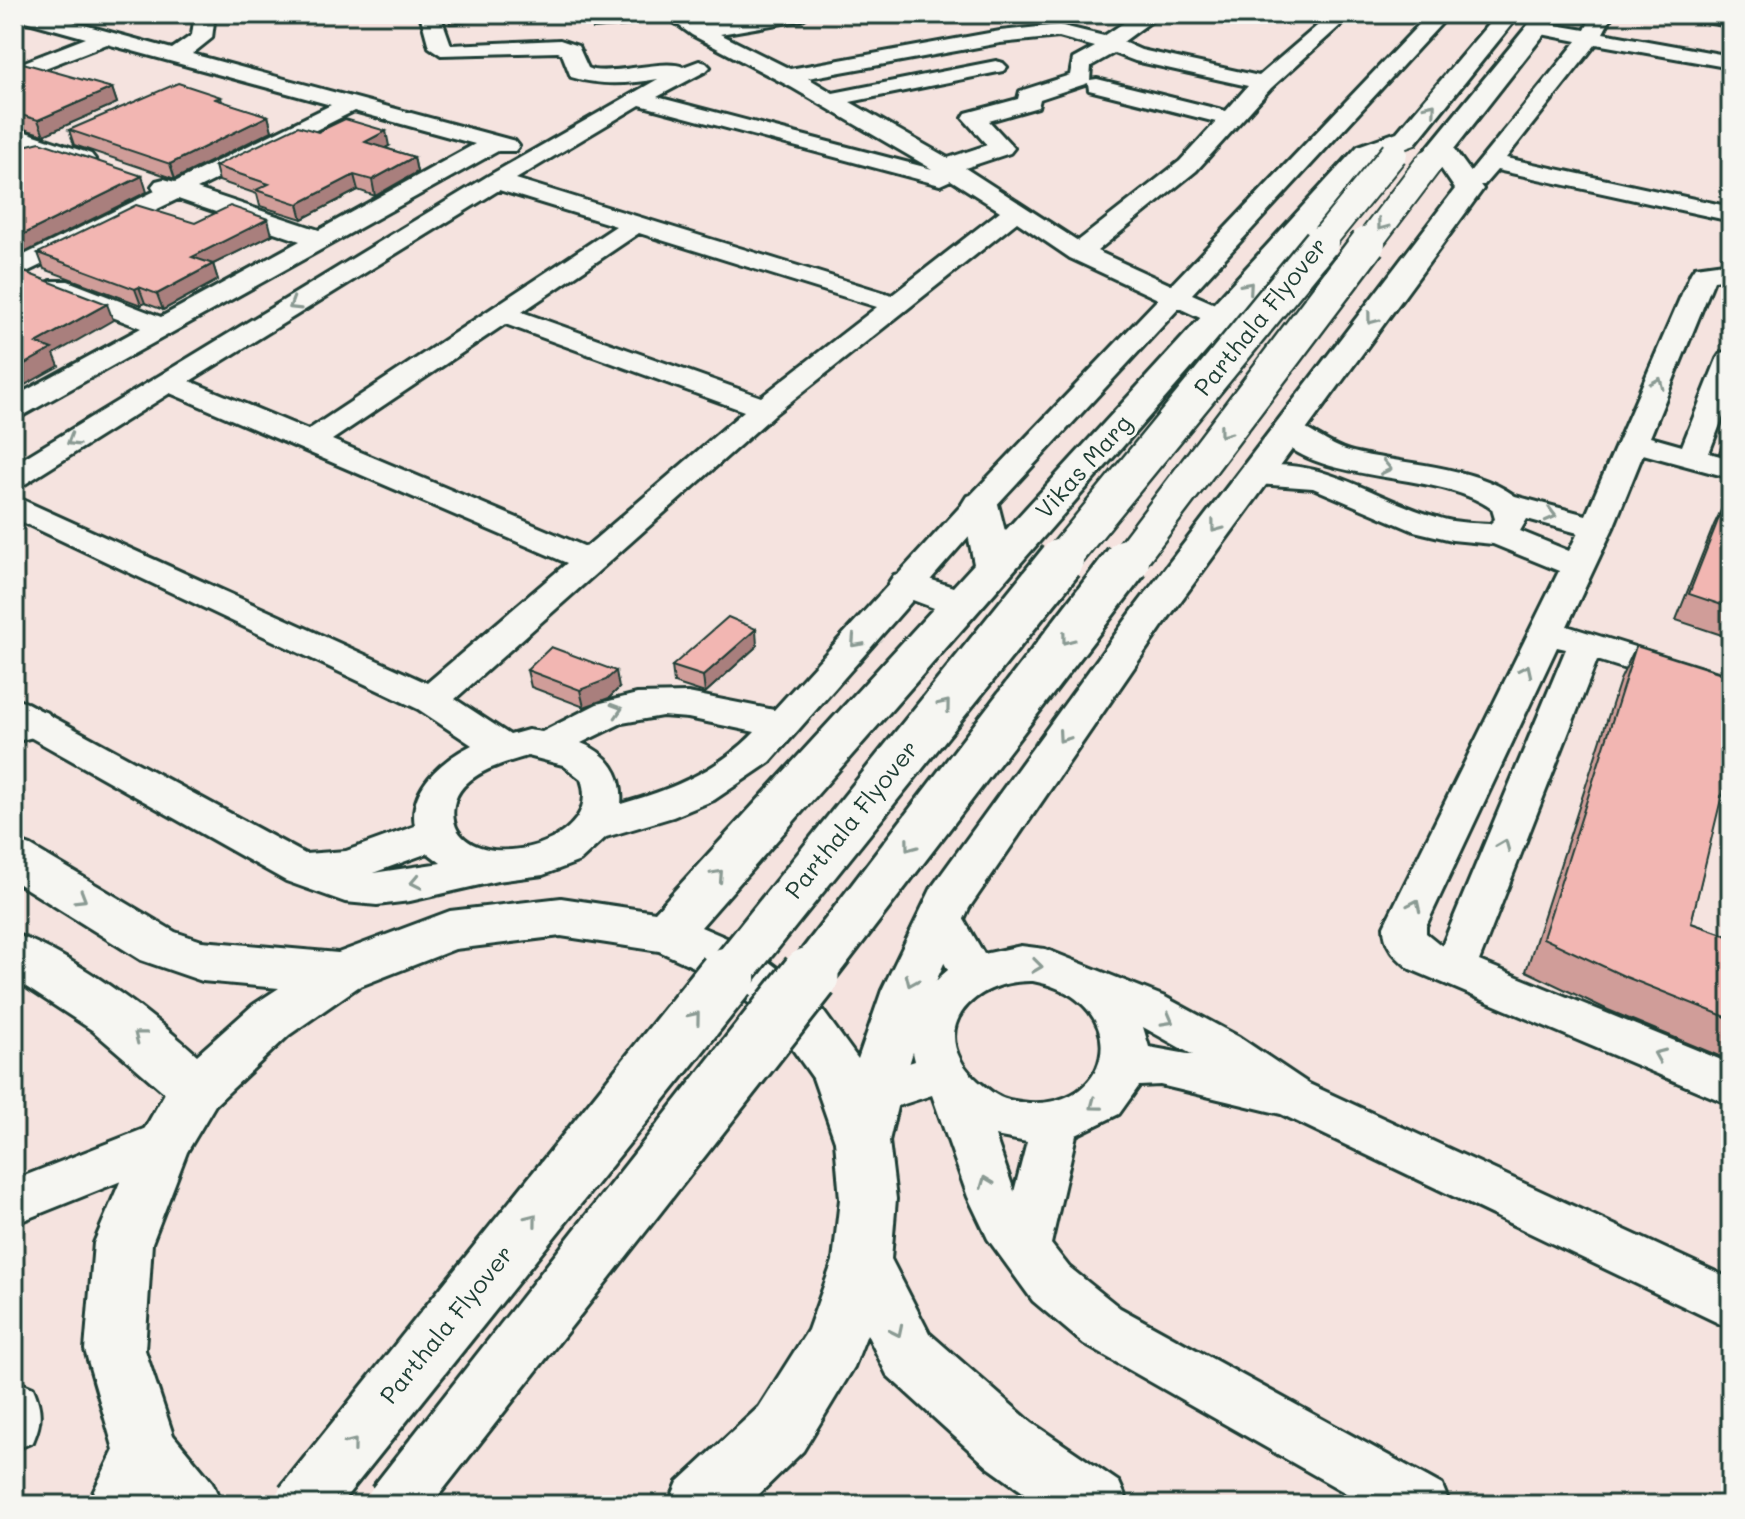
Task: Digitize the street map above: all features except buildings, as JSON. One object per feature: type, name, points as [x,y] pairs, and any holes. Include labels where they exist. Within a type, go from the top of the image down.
[{"type":"main road","points":[[715,1504],[781,1429],[833,1346],[862,1261],[868,1199],[868,1118],[907,990],[940,916],[1147,619],[1297,459],[1479,175],[1418,150],[1532,19]]},
{"type":"main road","name":"Vikas Marg","points":[[666,933],[1367,152],[1418,150]]},
{"type":"main road","name":"Parthala Flyover","points":[[303,1505],[1055,568],[1418,150]]},
{"type":"main road","name":"Parthala Flyover","points":[[395,1505],[878,888],[1418,150]]},
{"type":"main road","points":[[980,504],[994,566]]},
{"type":"main road","points":[[908,584],[960,604]]},
{"type":"main road","points":[[14,858],[158,946],[202,961],[340,973]]},
{"type":"main road","points":[[189,1505],[134,1479],[115,1350],[123,1243],[164,1142],[196,1089],[271,1020],[340,973],[450,930],[561,917],[666,933],[734,963],[792,1008],[868,1118]]},
{"type":"main road","points":[[14,954],[90,1000],[134,1032],[165,1056],[196,1089]]},
{"type":"main road","points":[[862,1261],[908,1354],[1010,1445],[1096,1505]]},
{"type":"street","points":[[21,14],[518,149]]},
{"type":"street","points":[[175,56],[202,38],[205,14]]},
{"type":"street","points":[[430,14],[439,47],[448,51],[560,46],[571,50],[579,72],[602,78],[753,59]]},
{"type":"street","points":[[673,14],[986,190],[1014,212],[1079,253],[1221,317]]},
{"type":"street","points":[[699,31],[801,14]]},
{"type":"street","points":[[1113,45],[1112,39],[1151,14]]},
{"type":"street","points":[[1079,253],[1188,166],[1263,83],[1343,14]]},
{"type":"street","points":[[594,826],[651,811],[712,787],[746,763],[980,504],[1440,14]]},
{"type":"street","points":[[1479,175],[1592,36],[1603,14]]},
{"type":"street","points":[[1690,14],[1731,20]]},
{"type":"street","points":[[1532,19],[1592,36],[1731,62]]},
{"type":"street","points":[[787,76],[1000,37],[1059,31],[1113,45],[1135,55],[1263,83]]},
{"type":"street","points":[[14,74],[106,37]]},
{"type":"street","points":[[946,167],[1002,148],[974,118],[1030,102],[1028,96],[1081,78],[1080,63],[1113,45]]},
{"type":"street","points":[[14,409],[320,239],[637,98],[699,67]]},
{"type":"street","points":[[830,100],[996,67]]},
{"type":"street","points":[[194,81],[221,69]]},
{"type":"street","points":[[14,450],[518,149],[661,72]]},
{"type":"street","points":[[1097,85],[1232,119]]},
{"type":"street","points":[[637,98],[986,190]]},
{"type":"street","points":[[14,269],[351,104]]},
{"type":"street","points":[[14,159],[72,134]]},
{"type":"street","points":[[14,135],[103,166]]},
{"type":"street","points":[[14,477],[496,181],[518,149]]},
{"type":"street","points":[[1479,175],[1731,214]]},
{"type":"street","points":[[147,180],[320,239]]},
{"type":"street","points":[[496,181],[895,304]]},
{"type":"street","points":[[431,700],[765,408],[1014,212]]},
{"type":"street","points":[[310,442],[636,224]]},
{"type":"street","points":[[14,269],[161,326]]},
{"type":"street","points":[[1731,270],[1704,273],[1597,528],[1576,566],[1405,926],[1405,939],[1416,950],[1454,969],[1731,1085]]},
{"type":"street","points":[[502,314],[765,408]]},
{"type":"street","points":[[1692,458],[1731,359]]},
{"type":"street","points":[[168,382],[589,560]]},
{"type":"street","points":[[1633,442],[1731,469]]},
{"type":"street","points":[[1297,459],[1340,458],[1450,481],[1576,566]]},
{"type":"street","points":[[1297,459],[1426,524],[1464,533],[1501,518],[1597,528]]},
{"type":"street","points":[[14,506],[431,700],[501,747]]},
{"type":"street","points":[[1546,630],[1731,690]]},
{"type":"street","points":[[1454,969],[1586,644]]},
{"type":"street","points":[[548,745],[596,716],[637,704],[670,702],[782,725]]},
{"type":"street","points":[[20,721],[300,870],[358,889],[385,888],[492,867],[522,866],[551,858],[575,844],[594,826],[603,805],[603,785],[594,768],[577,754],[548,745],[528,743],[501,747],[476,756],[455,770],[439,788],[432,808],[435,834],[454,854],[492,867]]},
{"type":"street","points":[[300,870],[349,866],[435,834]]},
{"type":"street","points":[[940,916],[974,976]]},
{"type":"street","points":[[1422,1505],[1102,1326],[1051,1284],[992,1197],[933,1050],[934,1027],[941,1005],[956,987],[974,976],[1006,965],[1039,965],[1069,973],[1096,990],[1149,1010],[1241,1060],[1293,1098],[1731,1305]]},
{"type":"street","points":[[949,1084],[977,1110],[1002,1120],[1029,1125],[1055,1123],[1087,1112],[1110,1093],[1123,1067],[1125,1040],[1116,1013],[1096,990]]},
{"type":"street","points":[[1123,1067],[1160,1066],[1293,1098]]},
{"type":"street","points":[[868,1118],[949,1084]]},
{"type":"street","points":[[1025,1249],[1055,1123]]},
{"type":"street","points":[[14,1202],[164,1142]]},
{"type":"street","points":[[14,1407],[14,1423]]}]
